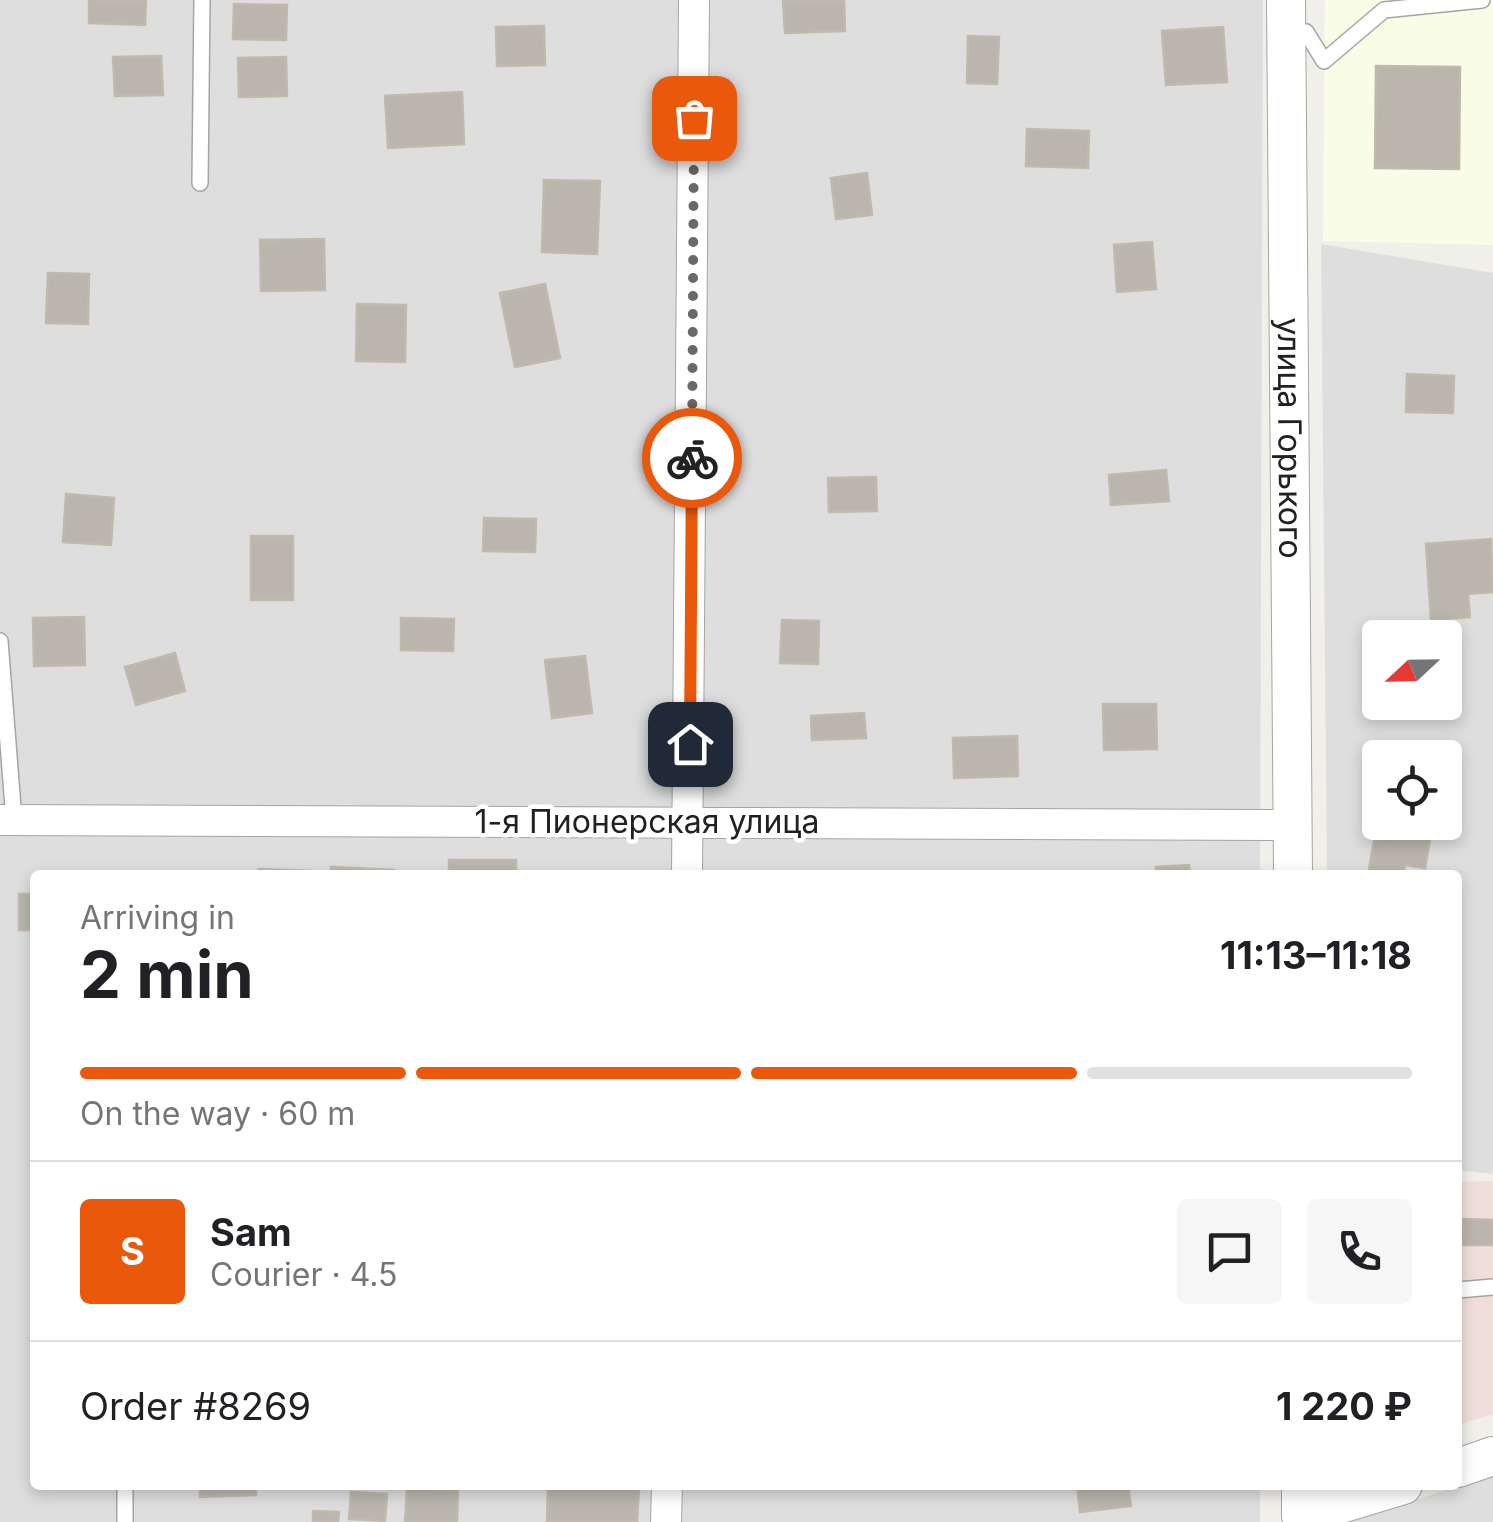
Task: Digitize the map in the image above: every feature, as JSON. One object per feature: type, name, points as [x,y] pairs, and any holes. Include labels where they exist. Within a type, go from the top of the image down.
[{"type":"street","points":[[688,870],[694,0]]},
{"type":"street","name":"улица Горького","points":[[1286,15],[1293,870]]},
{"type":"street","name":"1-я Пионерская улица","points":[[7,820],[1293,824]]},
{"type":"street","points":[[1462,1467],[1493,1456]]},
{"type":"street","points":[[666,1522],[667,1490]]},
{"type":"street","points":[[1299,1508],[1381,1490]]},
{"type":"lane","points":[[200,183],[202,0]]},
{"type":"lane","points":[[1286,15],[1306,32],[1324,61],[1384,10],[1482,0]]},
{"type":"lane","points":[[0,641],[7,820]]},
{"type":"lane","points":[[1462,1290],[1493,1287]]},
{"type":"lane","points":[[124,1490],[125,1522]]},
{"type":"shaded area","points":[[0,0],[1263,0],[1260,870],[30,870],[30,1490],[1260,1490],[1260,1522],[0,1522]]},
{"type":"shaded area","points":[[1325,0],[1493,0],[1493,245],[1323,241]]},
{"type":"shaded area","points":[[1321,244],[1493,273],[1493,1174],[1462,1170],[1462,870],[1327,870]]},
{"type":"shaded area","points":[[1493,1181],[1493,1414],[1462,1424],[1462,1182]]},
{"type":"shaded area","points":[[1493,1475],[1493,1522],[1347,1522],[1446,1490],[1462,1490],[1462,1485]]},
{"type":"building","points":[[89,0],[146,0],[145,25],[89,23]]},
{"type":"building","points":[[783,0],[844,0],[845,31],[785,33]]},
{"type":"building","points":[[234,4],[287,5],[286,40],[233,39]]},
{"type":"building","points":[[544,26],[545,65],[497,66],[496,27]]},
{"type":"building","points":[[1223,27],[1227,82],[1166,85],[1162,31]]},
{"type":"building","points":[[968,36],[999,37],[997,84],[967,83]]},
{"type":"building","points":[[161,56],[163,95],[115,96],[113,57]]},
{"type":"building","points":[[286,57],[287,96],[239,97],[238,58]]},
{"type":"building","points":[[1376,66],[1460,67],[1459,169],[1375,168]]},
{"type":"building","points":[[462,92],[464,144],[388,148],[385,96]]},
{"type":"building","points":[[1027,129],[1089,131],[1088,168],[1026,166]]},
{"type":"building","points":[[867,173],[872,215],[836,219],[831,178]]},
{"type":"building","points":[[544,180],[600,181],[597,254],[542,252]]},
{"type":"building","points":[[324,239],[325,290],[261,291],[260,240]]},
{"type":"building","points":[[1152,242],[1156,289],[1117,292],[1114,245]]},
{"type":"building","points":[[48,273],[89,274],[88,324],[46,323]]},
{"type":"building","points":[[545,284],[560,358],[515,367],[500,293]]},
{"type":"building","points":[[357,304],[406,305],[405,362],[356,361]]},
{"type":"building","points":[[1407,374],[1454,376],[1453,413],[1406,412]]},
{"type":"building","points":[[1166,470],[1169,501],[1111,505],[1109,475]]},
{"type":"building","points":[[876,477],[877,511],[829,512],[828,478]]},
{"type":"building","points":[[66,494],[114,498],[111,545],[63,542]]},
{"type":"building","points":[[484,518],[536,519],[535,552],[483,551]]},
{"type":"building","points":[[251,536],[293,536],[293,600],[251,600]]},
{"type":"building","points":[[1491,539],[1493,592],[1468,594],[1470,617],[1431,620],[1426,544]]},
{"type":"building","points":[[84,617],[85,665],[34,666],[33,618]]},
{"type":"building","points":[[401,618],[454,619],[453,651],[401,650]]},
{"type":"building","points":[[782,620],[819,621],[818,664],[780,663]]},
{"type":"building","points":[[175,653],[185,691],[136,705],[125,667]]},
{"type":"building","points":[[585,656],[592,713],[552,718],[545,660]]},
{"type":"building","points":[[1103,704],[1156,704],[1157,749],[1104,750]]},
{"type":"building","points":[[864,713],[866,738],[812,740],[811,716]]},
{"type":"building","points":[[1017,736],[1018,776],[954,778],[953,738]]},
{"type":"building","points":[[1374,840],[1430,840],[1425,868],[1405,865],[1404,870],[1369,870]]},
{"type":"building","points":[[449,860],[516,860],[516,870],[449,870]]},
{"type":"building","points":[[1189,865],[1190,870],[1156,870]]},
{"type":"building","points":[[331,867],[394,870],[331,870]]},
{"type":"building","points":[[19,894],[30,894],[30,930],[19,930]]},
{"type":"building","points":[[1463,1219],[1493,1220],[1493,1245],[1463,1245]]},
{"type":"building","points":[[200,1490],[256,1490],[256,1495],[200,1497]]},
{"type":"building","points":[[407,1490],[458,1490],[457,1522],[405,1522]]},
{"type":"building","points":[[548,1490],[639,1490],[637,1522],[547,1522]]},
{"type":"building","points":[[1078,1490],[1129,1490],[1131,1506],[1080,1512]]},
{"type":"building","points":[[351,1492],[387,1494],[385,1521],[349,1519]]},
{"type":"building","points":[[313,1511],[339,1512],[338,1522],[313,1522]]},
{"type":"way so far","points":[[692,458],[694,118]]},
{"type":"route","points":[[690,744],[692,458]]}]
